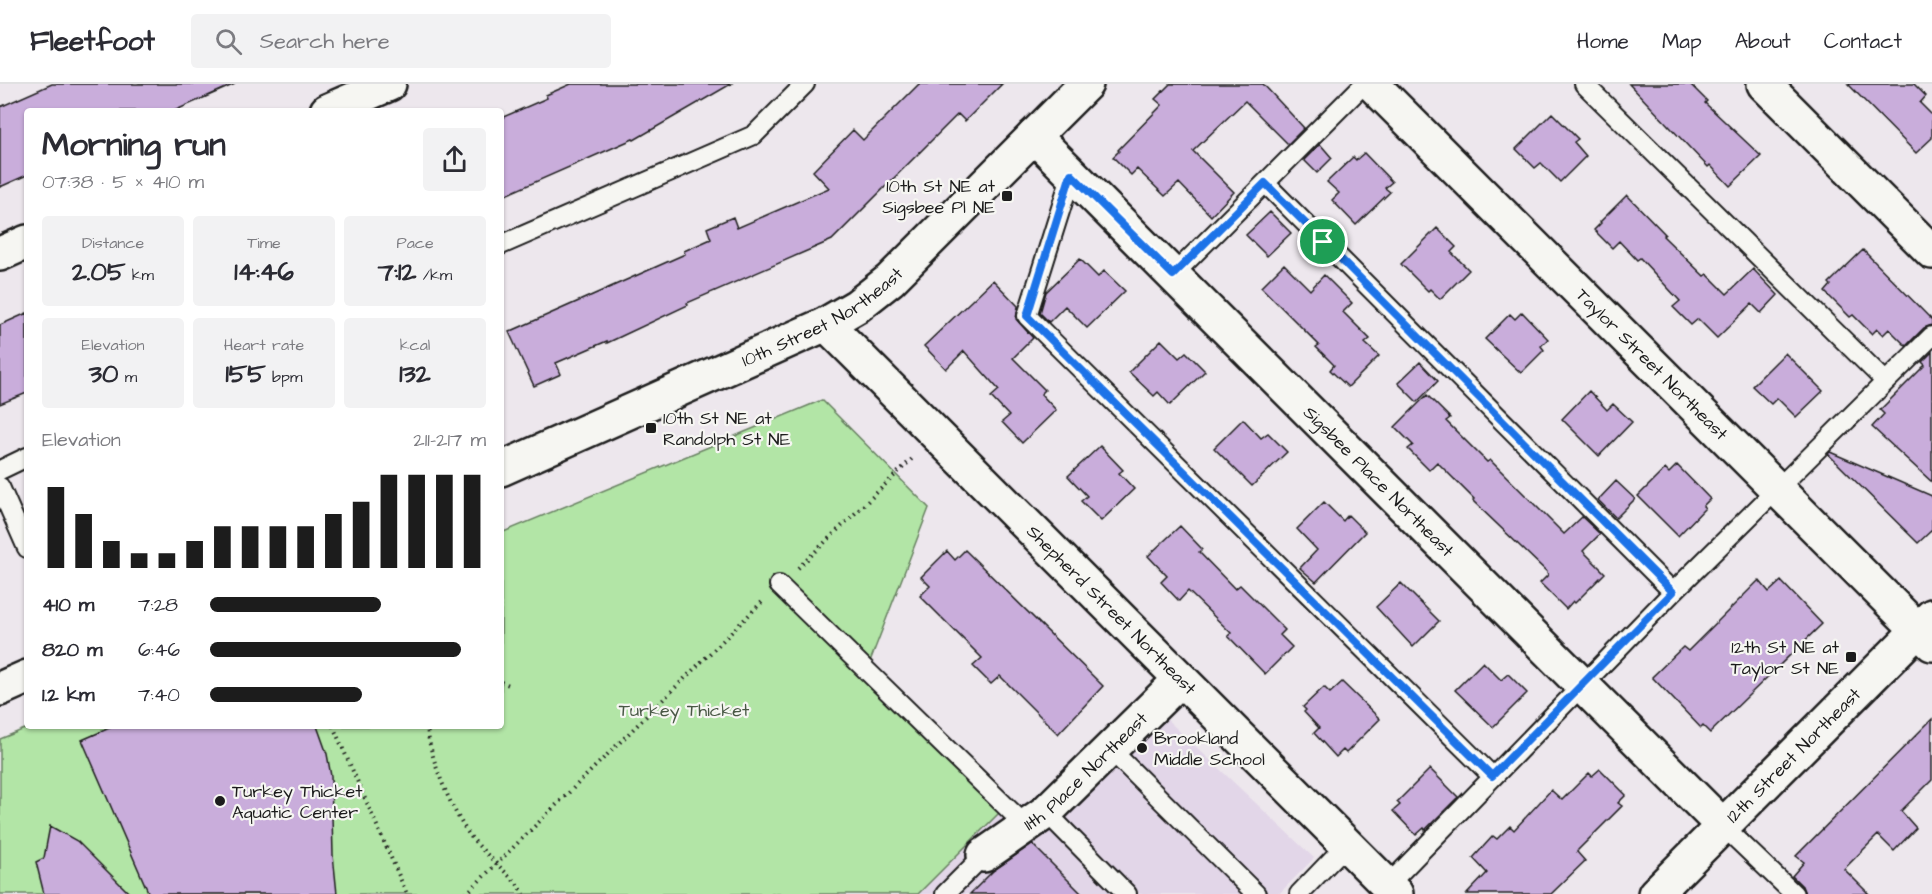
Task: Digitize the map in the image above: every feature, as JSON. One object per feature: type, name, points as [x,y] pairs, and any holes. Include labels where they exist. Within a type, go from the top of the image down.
[{"type":"street","points":[[329,104],[389,84]]},
{"type":"street","name":"10th Street Northeast","points":[[504,468],[826,324],[857,306],[890,280],[1086,84]]},
{"type":"street","name":"Taylor Street Northeast","points":[[1372,84],[1776,489],[1927,630]]},
{"type":"street","points":[[1764,84],[1932,252]]},
{"type":"street","name":"Sigsbee Place Northeast","points":[[1034,136],[1723,826]]},
{"type":"street","points":[[0,254],[24,243]]},
{"type":"street","name":"Shepherd Street Northeast","points":[[826,324],[1391,890]]},
{"type":"street","name":"12th Street Northeast","points":[[1655,894],[1927,630]]},
{"type":"street","points":[[0,689],[24,678]]},
{"type":"street","name":"11th Place Northeast","points":[[984,855],[1036,819],[1181,679]]},
{"type":"lane","points":[[504,244],[754,135],[805,84]]},
{"type":"lane","points":[[1173,275],[1364,84]]},
{"type":"lane","points":[[1584,84],[1885,381]]},
{"type":"lane","points":[[1071,174],[1027,316],[1492,776]]},
{"type":"lane","points":[[1265,183],[1673,592]]},
{"type":"lane","points":[[1391,890],[1492,776],[1776,489],[1932,336]]},
{"type":"lane","points":[[0,470],[24,458]]},
{"type":"lane","points":[[0,487],[24,541]]},
{"type":"lane","points":[[780,585],[1036,819],[1127,894]]},
{"type":"lane","points":[[1110,749],[1256,894]]},
{"type":"lane","points":[[1723,826],[1794,894]]},
{"type":"lane","points":[[1299,894],[1346,845]]},
{"type":"lane","points":[[945,894],[984,855]]},
{"type":"path","points":[[466,894],[780,585],[917,455]]},
{"type":"path","points":[[504,683],[509,685]]},
{"type":"path","points":[[334,729],[407,894]]},
{"type":"path","points":[[428,729],[435,760],[447,794],[471,836],[524,894]]},
{"type":"shaded area","name":"Brookland Middle School","points":[[1141,695],[1314,858],[1279,894],[918,894],[1002,810],[1030,801]]},
{"type":"green space","name":"Turkey Thicket","points":[[822,400],[929,508],[864,677],[1002,810],[918,894],[0,894],[0,739],[25,729],[504,729],[504,532]]},
{"type":"building","points":[[52,84],[235,84],[181,108],[24,108],[24,176],[0,187],[0,107]]},
{"type":"building","points":[[571,84],[731,84],[634,140],[504,196],[504,117],[547,98],[546,95]]},
{"type":"building","points":[[919,84],[1002,84],[965,121],[958,114],[832,240],[687,303],[688,305],[607,343],[607,341],[556,363],[561,374],[534,386],[509,332],[685,254],[684,251],[711,239],[707,228],[733,217],[737,228],[829,188],[813,171],[853,130],[863,140]]},
{"type":"building","points":[[1170,84],[1263,84],[1304,128],[1288,144],[1245,101],[1193,151],[1234,192],[1211,216],[1179,183],[1165,196],[1137,169],[1131,175],[1113,157],[1162,105],[1155,99]]},
{"type":"building","points":[[1629,84],[1690,84],[1707,101],[1705,103],[1761,156],[1730,186],[1710,165],[1708,167]]},
{"type":"building","points":[[1848,84],[1914,84],[1926,96],[1920,103],[1932,115],[1932,138],[1916,153]]},
{"type":"building","points":[[1552,113],[1578,139],[1574,142],[1586,156],[1560,182],[1541,163],[1535,168],[1516,149]]},
{"type":"building","points":[[1320,144],[1332,158],[1317,173],[1304,160]]},
{"type":"building","points":[[1364,153],[1392,182],[1385,188],[1390,192],[1356,225],[1332,200],[1339,193],[1327,182],[1353,157],[1356,160]]},
{"type":"building","points":[[1627,195],[1665,234],[1663,236],[1704,276],[1707,274],[1727,294],[1753,269],[1778,295],[1761,313],[1752,304],[1717,338],[1698,319],[1691,325],[1673,307],[1680,301],[1640,258],[1637,260],[1619,241],[1612,248],[1594,230]]},
{"type":"building","points":[[1270,212],[1291,233],[1267,256],[1246,235]]},
{"type":"building","points":[[1437,228],[1456,247],[1451,252],[1469,270],[1440,299],[1430,289],[1428,291],[1401,264]]},
{"type":"building","points":[[1863,250],[1932,320],[1932,325],[1924,328],[1906,346],[1889,329],[1883,335],[1877,329],[1872,334],[1853,315],[1850,317],[1825,292],[1831,285],[1829,283]]},
{"type":"building","points":[[1080,259],[1098,277],[1104,271],[1125,291],[1087,328],[1065,306],[1049,322],[1040,313],[1046,292]]},
{"type":"building","points":[[1284,264],[1310,290],[1324,275],[1352,303],[1343,312],[1370,339],[1365,343],[1379,356],[1348,387],[1330,370],[1334,365],[1316,347],[1319,345],[1261,287]]},
{"type":"building","points":[[993,280],[1018,306],[1016,319],[1033,338],[1013,358],[1045,390],[1041,394],[1056,410],[1022,443],[1002,422],[1009,416],[991,397],[999,390],[964,351],[946,369],[924,346]]},
{"type":"building","points":[[1522,312],[1548,339],[1541,346],[1544,350],[1521,373],[1485,339],[1510,314],[1515,319]]},
{"type":"building","points":[[24,314],[24,394],[0,404],[0,325]]},
{"type":"building","points":[[1161,340],[1179,358],[1186,352],[1205,371],[1170,405],[1158,392],[1154,396],[1129,372]]},
{"type":"building","points":[[1932,352],[1932,482],[1872,427],[1884,414],[1880,410],[1925,365],[1922,362]]},
{"type":"building","points":[[1785,353],[1823,391],[1796,417],[1777,398],[1771,404],[1752,386]]},
{"type":"building","points":[[1420,362],[1438,381],[1417,402],[1398,383]]},
{"type":"building","points":[[1589,391],[1607,410],[1613,404],[1632,422],[1599,456],[1562,419]]},
{"type":"building","points":[[1427,395],[1450,418],[1446,421],[1487,462],[1490,460],[1564,534],[1582,517],[1600,534],[1583,551],[1605,573],[1575,603],[1573,601],[1566,609],[1540,583],[1548,575],[1547,572],[1473,501],[1474,499],[1437,462],[1429,470],[1408,449],[1413,445],[1395,427]]},
{"type":"building","points":[[1243,419],[1261,438],[1268,433],[1287,452],[1252,486],[1214,448]]},
{"type":"building","points":[[1100,446],[1123,470],[1119,473],[1134,489],[1101,521],[1081,501],[1087,496],[1068,476]]},
{"type":"building","points":[[1830,452],[1932,496],[1932,530],[1918,543],[1828,454]]},
{"type":"building","points":[[1677,465],[1710,499],[1703,506],[1705,508],[1678,536],[1638,496],[1665,469],[1669,473]]},
{"type":"building","points":[[1616,481],[1635,499],[1616,518],[1598,500]]},
{"type":"building","points":[[1324,502],[1343,521],[1348,515],[1365,532],[1316,582],[1300,568],[1317,550],[1297,529]]},
{"type":"building","points":[[1180,526],[1202,549],[1199,552],[1235,589],[1240,585],[1285,630],[1280,635],[1292,647],[1265,674],[1228,636],[1231,633],[1188,591],[1179,601],[1161,582],[1167,576],[1148,556]]},
{"type":"building","points":[[965,550],[1103,686],[1058,734],[1000,676],[991,684],[973,666],[982,658],[920,596],[930,586],[921,577],[947,551],[955,560]]},
{"type":"building","points":[[1759,580],[1769,592],[1781,581],[1822,624],[1710,733],[1703,726],[1701,728],[1652,677],[1683,647],[1688,651]]},
{"type":"building","points":[[1401,583],[1439,621],[1413,647],[1376,607]]},
{"type":"building","points":[[1483,662],[1501,680],[1508,674],[1527,693],[1493,727],[1455,690]]},
{"type":"building","points":[[1342,682],[1380,719],[1346,753],[1343,750],[1336,757],[1314,733],[1319,728],[1304,712],[1306,710],[1303,707],[1324,687],[1330,693]]},
{"type":"building","points":[[1932,719],[1932,780],[1901,811],[1916,828],[1894,851],[1878,835],[1844,869],[1869,894],[1805,894],[1802,886],[1792,876],[1804,862],[1796,856]]},
{"type":"building","name":"Turkey Thicket Aquatic Center","points":[[107,729],[318,729],[327,754],[331,776],[333,855],[337,894],[149,894],[82,740]]},
{"type":"building","points":[[1430,769],[1458,797],[1425,830],[1424,828],[1416,835],[1393,811],[1400,805],[1397,802]]},
{"type":"building","points":[[1600,769],[1626,795],[1618,803],[1622,806],[1578,850],[1577,852],[1585,861],[1551,894],[1467,894],[1487,873],[1473,858],[1493,836],[1497,839],[1510,826],[1514,830],[1551,790],[1562,800],[1589,773],[1592,776]]},
{"type":"building","points":[[50,826],[77,841],[130,894],[44,894],[36,862],[44,858]]},
{"type":"building","points":[[1032,844],[1082,894],[970,894],[993,871]]},
{"type":"place","name":"10th St NE at Sigsbee Pl NE","points":[[1007,196]]},
{"type":"place","name":"10th St NE at Randolph St NE","points":[[651,428]]},
{"type":"place","name":"12th St NE at Taylor St NE","points":[[1851,657]]},
{"type":"place","name":"Brookland Middle School","points":[[1142,748]]},
{"type":"place","name":"Turkey Thicket Aquatic Center","points":[[220,801]]},
{"type":"route","points":[[1071,174],[1173,275],[1265,183],[1323,242],[1673,592],[1492,776],[1027,316],[1071,174]]}]
